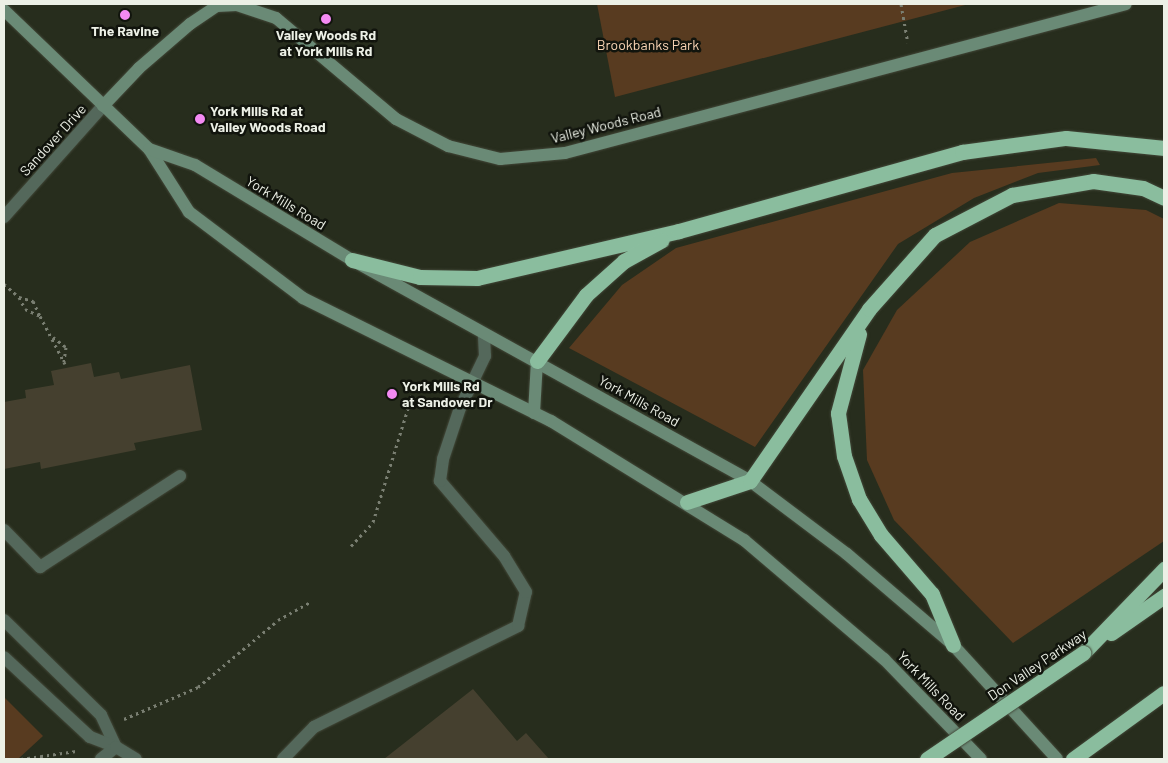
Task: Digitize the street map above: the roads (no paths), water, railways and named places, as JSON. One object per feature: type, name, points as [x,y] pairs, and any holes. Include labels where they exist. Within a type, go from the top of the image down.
[{"type":"highway","points":[[352,260],[420,277],[477,278],[679,231],[962,152],[1066,138],[1164,148]]},
{"type":"highway","points":[[687,502],[750,481],[869,309],[935,235],[1012,194],[1093,182],[1143,188],[1164,198]]},
{"type":"highway","points":[[537,362],[586,295],[624,261],[679,231]]},
{"type":"highway","points":[[869,309],[848,364],[838,413],[844,456],[859,499],[881,535],[932,594],[953,645]]},
{"type":"highway","points":[[1083,653],[1164,569]]},
{"type":"highway","name":"Don Valley Parkway","points":[[927,759],[1164,596]]},
{"type":"highway","points":[[1073,759],[1160,698]]},
{"type":"main road","name":"Valley Woods Road","points":[[104,106],[139,68],[190,24],[217,6],[237,5],[276,18],[396,119],[448,146],[500,159],[565,153],[1126,4]]},
{"type":"main road","name":"York Mills Road","points":[[4,10],[149,149],[189,212],[303,298],[534,413],[687,502],[744,540],[877,653],[980,759]]},
{"type":"main road","name":"York Mills Road","points":[[149,149],[195,166],[352,260],[750,481],[847,554],[953,645],[1058,759]]},
{"type":"main road","points":[[534,413],[537,362]]},
{"type":"street","name":"Sandover Drive","points":[[4,217],[104,106]]},
{"type":"street","points":[[283,759],[314,727],[518,626],[526,592],[504,556],[440,480],[457,415],[485,356],[484,334]]},
{"type":"street","points":[[4,530],[40,567],[180,476]]},
{"type":"street","points":[[4,620],[101,715],[118,748]]},
{"type":"street","points":[[4,657],[90,737],[118,748],[136,759]]},
{"type":"street","points":[[101,759],[118,748]]},
{"type":"place","name":"The Ravine","points":[[125,15]]},
{"type":"place","name":"Valley Woods Rd at York Mills Rd","points":[[326,19]]},
{"type":"place","name":"York Mills Rd at Valley Woods Road","points":[[200,119]]},
{"type":"place","name":"York Mills Rd at Sandover Dr","points":[[392,394]]},
{"type":"park label","name":"Brookbanks Park","points":[[648,45]]}]
